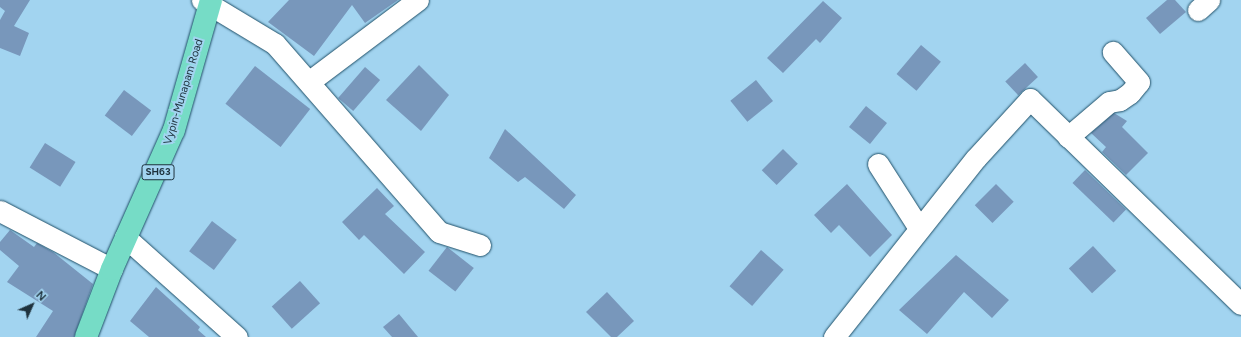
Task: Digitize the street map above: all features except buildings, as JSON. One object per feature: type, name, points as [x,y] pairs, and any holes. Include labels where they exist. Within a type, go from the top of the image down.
[{"type":"main road","name":"Vypin-Munapam Road","points":[[86,337],[125,237],[156,176],[174,130],[208,1]]},
{"type":"street","points":[[310,81],[418,0]]},
{"type":"street","points":[[208,1],[275,44],[310,81],[439,232],[480,246]]},
{"type":"street","points":[[1068,137],[1109,102],[1120,100],[1130,93],[1139,82],[1112,52]]},
{"type":"street","points":[[834,337],[919,228],[1030,99],[1241,304]]},
{"type":"street","points":[[878,164],[919,228]]},
{"type":"street","points":[[0,211],[112,268]]},
{"type":"street","points":[[125,237],[237,337]]}]
